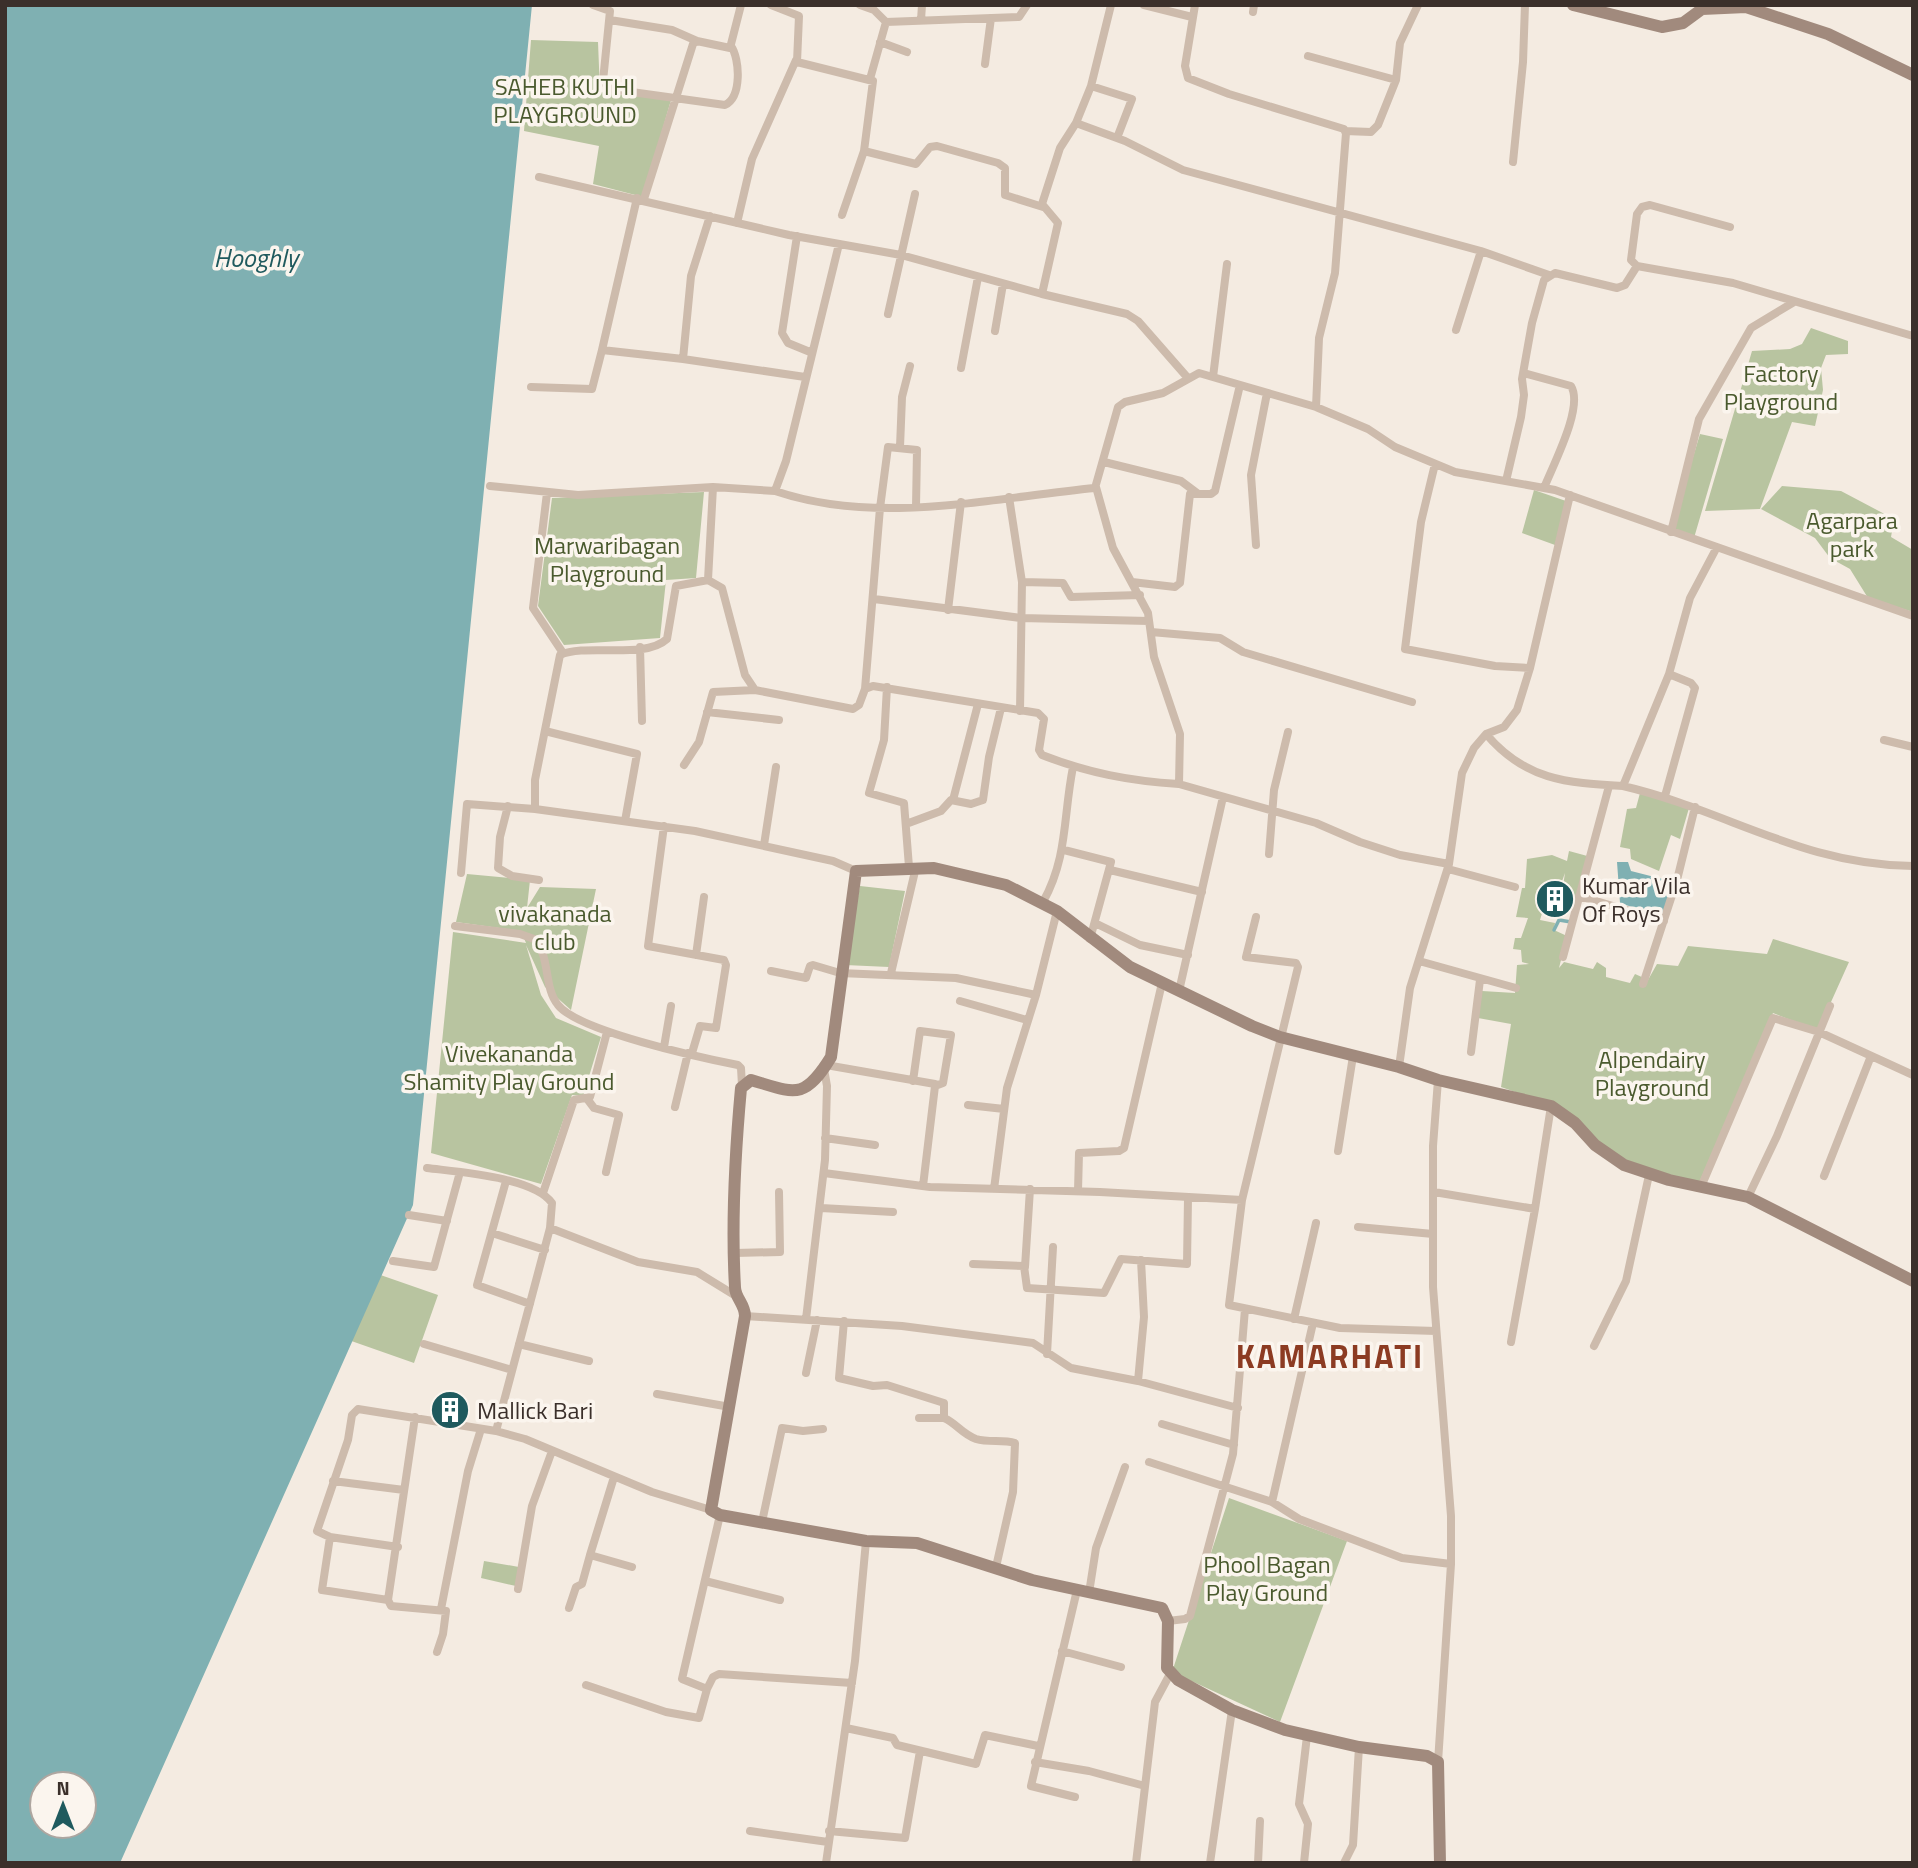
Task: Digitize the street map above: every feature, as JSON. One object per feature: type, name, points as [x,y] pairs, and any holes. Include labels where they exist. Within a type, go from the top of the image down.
[{"type":"street","points":[[593,5],[610,9],[605,86],[718,105],[731,102],[736,93],[737,59],[731,46],[741,5]]},
{"type":"street","points":[[737,223],[752,159],[796,60],[799,16],[771,5]]},
{"type":"street","points":[[860,5],[874,10],[887,22],[1019,17],[1027,5]]},
{"type":"street","points":[[921,20],[922,5]]},
{"type":"street","points":[[1043,207],[1060,148],[1076,123],[1091,86],[1111,5]]},
{"type":"street","points":[[1144,5],[1160,7],[1192,18]]},
{"type":"street","points":[[1195,5],[1185,66],[1188,78],[1345,131],[1371,132],[1378,125],[1396,80],[1404,29],[1418,5]]},
{"type":"street","points":[[1513,162],[1523,62],[1525,5]]},
{"type":"street","points":[[1573,5],[1662,27],[1684,23],[1702,9],[1746,7],[1828,34],[1913,75]]},
{"type":"street","points":[[985,64],[991,18]]},
{"type":"street","points":[[610,20],[672,30],[724,49],[731,46]]},
{"type":"street","points":[[842,215],[864,151],[874,89],[870,79],[887,22]]},
{"type":"street","points":[[531,387],[592,389],[641,199],[693,44],[697,41]]},
{"type":"street","points":[[880,42],[907,52]]},
{"type":"street","points":[[1308,56],[1396,80]]},
{"type":"street","points":[[796,60],[870,79]]},
{"type":"street","points":[[1091,86],[1132,99],[1117,138]]},
{"type":"street","points":[[1076,123],[1117,138],[1183,170],[1480,251],[1549,275],[1617,288],[1625,285],[1637,266]]},
{"type":"street","points":[[1315,407],[1320,338],[1335,273],[1345,131]]},
{"type":"street","points":[[864,151],[916,164],[930,147],[937,146],[998,163],[1005,168],[1005,195],[1043,207],[1058,223],[1042,294]]},
{"type":"street","points":[[539,177],[797,236],[901,255],[1003,284],[1127,314],[1138,321],[1187,377]]},
{"type":"street","points":[[888,314],[915,194]]},
{"type":"street","points":[[1730,228],[1650,205],[1642,207],[1637,214],[1631,260],[1637,266],[1733,283],[1913,336]]},
{"type":"street","points":[[683,359],[691,276],[709,216]]},
{"type":"street","points":[[797,236],[782,333],[788,343],[810,352]]},
{"type":"street","points":[[775,491],[786,461],[810,352],[839,244]]},
{"type":"street","points":[[1456,330],[1480,251]]},
{"type":"street","points":[[1213,377],[1227,264]]},
{"type":"street","points":[[1506,481],[1521,417],[1524,373],[1532,323],[1544,280],[1549,275]]},
{"type":"street","points":[[961,368],[978,277]]},
{"type":"street","points":[[995,331],[1003,284]]},
{"type":"street","points":[[1671,532],[1699,419],[1751,328],[1794,302]]},
{"type":"street","points":[[602,350],[805,377]]},
{"type":"street","points":[[900,447],[902,397],[910,366]]},
{"type":"street","points":[[1178,784],[1180,734],[1157,667],[1149,621],[1140,595],[1109,537],[1096,486],[1118,407],[1125,402],[1163,394],[1187,377],[1199,373],[1315,407],[1368,429],[1395,447],[1455,472],[1570,495],[1913,616]]},
{"type":"street","points":[[1524,373],[1572,386],[1575,397],[1564,438],[1544,488]]},
{"type":"street","points":[[1132,582],[1175,587],[1180,583],[1190,495],[1211,494],[1215,491],[1240,385]]},
{"type":"street","points":[[1256,545],[1251,475],[1267,393]]},
{"type":"street","points":[[684,765],[699,742],[713,692],[755,690],[853,709],[858,707],[864,689],[874,599],[885,451],[891,446],[918,450],[916,507]]},
{"type":"street","points":[[1104,462],[1181,481],[1198,494]]},
{"type":"street","points":[[1435,464],[1420,522],[1405,649],[1495,666],[1530,668]]},
{"type":"street","points":[[490,486],[547,493],[610,494],[713,487],[775,491],[817,503],[880,508],[916,507],[1096,486]]},
{"type":"street","points":[[708,580],[713,487]]},
{"type":"street","points":[[547,493],[533,608],[563,653]]},
{"type":"street","points":[[1399,1067],[1410,988],[1448,866],[1462,773],[1474,748],[1486,734],[1504,727],[1512,719],[1530,668],[1570,495]]},
{"type":"street","points":[[1009,497],[1022,582],[1020,710]]},
{"type":"street","points":[[948,610],[961,502]]},
{"type":"street","points":[[1623,786],[1669,674],[1690,598],[1717,547]]},
{"type":"street","points":[[535,809],[535,780],[559,657],[563,653],[662,644],[667,639],[676,586],[708,580],[722,588],[744,675],[755,690]]},
{"type":"street","points":[[1022,582],[1063,583],[1071,597],[1140,595]]},
{"type":"street","points":[[874,599],[1021,618],[1149,621]]},
{"type":"street","points":[[1151,632],[1220,638],[1243,652],[1412,702]]},
{"type":"street","points":[[640,648],[642,721]]},
{"type":"street","points":[[1665,796],[1695,688],[1691,683],[1669,674]]},
{"type":"street","points":[[864,689],[887,687],[1020,710],[1044,717],[1041,754],[1073,767],[1131,781],[1178,784],[1272,809],[1400,855],[1448,866],[1515,887]]},
{"type":"street","points":[[887,687],[884,740],[869,793],[904,802],[913,867],[891,973]]},
{"type":"street","points":[[906,824],[941,811],[953,800],[978,704]]},
{"type":"street","points":[[953,800],[971,804],[984,797],[989,757],[1001,708]]},
{"type":"street","points":[[707,712],[779,720]]},
{"type":"street","points":[[545,732],[637,754],[625,821]]},
{"type":"street","points":[[1269,854],[1276,777],[1288,732]]},
{"type":"street","points":[[1486,734],[1503,754],[1526,769],[1555,778],[1623,786],[1665,796],[1800,849],[1862,862],[1913,866]]},
{"type":"street","points":[[1884,740],[1913,747]]},
{"type":"street","points":[[764,845],[776,767]]},
{"type":"street","points":[[1043,902],[1057,876],[1064,850],[1064,815],[1073,767]]},
{"type":"street","points":[[1563,957],[1609,786]]},
{"type":"street","points":[[1179,990],[1223,797]]},
{"type":"street","points":[[461,873],[467,804],[535,809],[664,827],[764,845],[833,861],[856,871],[913,867],[981,877],[1043,902],[1130,967],[1280,1037],[1399,1067],[1438,1080],[1551,1106],[1575,1123],[1612,1159],[1649,1174],[1748,1197],[1913,1281]]},
{"type":"street","points":[[508,806],[500,837],[498,868],[512,876],[539,880]]},
{"type":"street","points":[[1643,984],[1664,921],[1695,807]]},
{"type":"street","points":[[664,827],[648,946],[724,960],[726,965],[716,1028],[699,1026],[675,1107]]},
{"type":"street","points":[[1064,850],[1110,860],[1110,870],[1090,939]]},
{"type":"street","points":[[1110,870],[1202,892]]},
{"type":"street","points":[[742,1085],[751,1080],[795,1092],[817,1077],[825,1067],[833,1049],[840,973],[852,918],[856,871]]},
{"type":"street","points":[[1580,896],[1664,921]]},
{"type":"street","points":[[696,956],[704,897]]},
{"type":"street","points":[[994,1189],[1007,1088],[1036,995],[1056,911]]},
{"type":"street","points":[[1256,917],[1246,957],[1298,964],[1242,1200],[1228,1304],[1313,1323],[1386,1332],[1436,1331]]},
{"type":"street","points":[[1095,923],[1140,945],[1188,955]]},
{"type":"street","points":[[455,926],[520,934],[534,939],[543,954],[559,1007],[607,1032],[738,1065],[741,1068],[742,1085],[732,1192],[736,1296]]},
{"type":"street","points":[[1419,961],[1480,981],[1516,988]]},
{"type":"street","points":[[771,971],[806,978],[810,966],[813,965],[840,973],[891,973],[956,978],[1036,995]]},
{"type":"street","points":[[1471,1052],[1480,981]]},
{"type":"street","points":[[1078,1191],[1079,1153],[1119,1151],[1124,1148],[1161,983]]},
{"type":"street","points":[[960,1002],[1027,1020]]},
{"type":"street","points":[[664,1046],[671,1006]]},
{"type":"street","points":[[1748,1197],[1829,1006]]},
{"type":"street","points":[[1701,1187],[1770,1021],[1779,1018],[1819,1032],[1913,1075]]},
{"type":"street","points":[[825,1067],[913,1081],[935,1084],[943,1083],[951,1035],[919,1031],[913,1081]]},
{"type":"street","points":[[587,1100],[607,1032]]},
{"type":"street","points":[[1338,1151],[1353,1056]]},
{"type":"street","points":[[1824,1176],[1871,1056]]},
{"type":"street","points":[[806,1319],[824,1173],[827,1086],[825,1067]]},
{"type":"street","points":[[1438,1080],[1433,1234],[1436,1331],[1450,1493],[1451,1564],[1438,1762],[1440,1863]]},
{"type":"street","points":[[923,1186],[935,1084]]},
{"type":"street","points":[[543,1193],[574,1100],[587,1100],[594,1108],[619,1115],[606,1172]]},
{"type":"street","points":[[968,1105],[1004,1109]]},
{"type":"street","points":[[1511,1342],[1551,1106]]},
{"type":"street","points":[[825,1138],[875,1145]]},
{"type":"street","points":[[427,1168],[506,1181],[543,1193],[552,1203],[545,1250],[496,1431]]},
{"type":"street","points":[[393,1261],[433,1268],[460,1172]]},
{"type":"street","points":[[824,1173],[923,1186],[1242,1200]]},
{"type":"street","points":[[1594,1346],[1626,1281],[1649,1174]]},
{"type":"street","points":[[506,1181],[478,1287],[530,1304]]},
{"type":"street","points":[[1030,1189],[1025,1287],[1051,1290],[1104,1293],[1118,1261],[1188,1263],[1188,1198]]},
{"type":"street","points":[[735,1253],[780,1252],[779,1192]]},
{"type":"street","points":[[1434,1192],[1535,1209]]},
{"type":"street","points":[[821,1208],[893,1212]]},
{"type":"street","points":[[410,1215],[447,1221]]},
{"type":"street","points":[[1294,1319],[1316,1223]]},
{"type":"street","points":[[1358,1227],[1433,1234]]},
{"type":"street","points":[[550,1228],[638,1262],[697,1272],[736,1296],[744,1306],[745,1316],[705,1581],[682,1679],[707,1689]]},
{"type":"street","points":[[492,1233],[545,1250]]},
{"type":"street","points":[[1047,1354],[1053,1247]]},
{"type":"street","points":[[1138,1381],[1144,1317],[1141,1260]]},
{"type":"street","points":[[973,1264],[1025,1267]]},
{"type":"street","points":[[1168,1621],[1190,1616],[1225,1489],[1234,1445],[1245,1309]]},
{"type":"street","points":[[745,1316],[902,1325],[1033,1343],[1071,1368],[1138,1381],[1238,1408]]},
{"type":"street","points":[[806,1373],[817,1320]]},
{"type":"street","points":[[844,1321],[839,1378],[869,1385],[887,1385],[944,1403],[944,1418]]},
{"type":"street","points":[[1272,1502],[1313,1323]]},
{"type":"street","points":[[424,1344],[513,1370]]},
{"type":"street","points":[[519,1344],[589,1361]]},
{"type":"street","points":[[657,1394],[730,1408]]},
{"type":"street","points":[[398,1547],[330,1537],[320,1534],[317,1528],[355,1410],[496,1431],[614,1477],[715,1512],[866,1541],[916,1543],[1083,1591],[1158,1606],[1166,1611],[1168,1621],[1165,1654],[1170,1674],[1155,1702],[1136,1863]]},
{"type":"street","points":[[415,1417],[398,1547],[388,1600],[391,1606],[441,1609],[447,1613],[437,1652]]},
{"type":"street","points":[[919,1418],[944,1418],[954,1423],[957,1430],[977,1439],[1016,1444],[1013,1492],[996,1567]]},
{"type":"street","points":[[1162,1424],[1234,1445]]},
{"type":"street","points":[[762,1522],[782,1428],[822,1430]]},
{"type":"street","points":[[441,1609],[468,1471],[481,1429]]},
{"type":"street","points":[[518,1589],[532,1506],[552,1451]]},
{"type":"street","points":[[1149,1462],[1225,1489],[1272,1502],[1299,1519],[1402,1558],[1451,1564]]},
{"type":"street","points":[[1075,1797],[1032,1787],[1035,1762],[1062,1651],[1125,1467]]},
{"type":"street","points":[[569,1608],[576,1587],[582,1584],[614,1477]]},
{"type":"street","points":[[333,1481],[404,1490]]},
{"type":"street","points":[[330,1537],[322,1590],[388,1600]]},
{"type":"street","points":[[826,1863],[852,1683],[866,1541]]},
{"type":"street","points":[[590,1555],[632,1567]]},
{"type":"street","points":[[705,1581],[780,1600]]},
{"type":"street","points":[[1062,1651],[1121,1667]]},
{"type":"street","points":[[586,1685],[696,1719],[713,1677],[719,1674],[852,1683]]},
{"type":"street","points":[[1170,1674],[1232,1710],[1307,1736],[1420,1754],[1438,1762]]},
{"type":"street","points":[[1210,1863],[1232,1710]]},
{"type":"street","points":[[846,1728],[893,1738],[897,1745],[977,1765],[985,1735],[1038,1746]]},
{"type":"street","points":[[1304,1863],[1308,1824],[1299,1804],[1307,1736]]},
{"type":"street","points":[[1344,1863],[1353,1845],[1359,1746]]},
{"type":"street","points":[[829,1831],[905,1838],[920,1751]]},
{"type":"street","points":[[1035,1762],[1089,1771],[1144,1786]]},
{"type":"street","points":[[1258,1863],[1260,1821]]},
{"type":"street","points":[[750,1830],[828,1842]]},
{"type":"green space","name":"SAHEB KUTHI PLAYGROUND","points":[[531,40],[598,42],[600,92],[671,100],[643,197],[593,184],[599,146],[524,131]]},
{"type":"green space","name":"Factory Playground","points":[[1811,328],[1848,341],[1848,354],[1826,355],[1821,368],[1823,390],[1815,426],[1792,422],[1760,509],[1705,511],[1752,351],[1790,349],[1802,344]]},
{"type":"green space","points":[[1700,434],[1723,439],[1694,538],[1671,530]]},
{"type":"green space","name":"Agarpara park","points":[[1782,486],[1841,491],[1894,519],[1891,537],[1913,550],[1913,612],[1868,598],[1850,569],[1830,558],[1815,538],[1761,509]]},
{"type":"green space","points":[[1534,490],[1566,501],[1555,545],[1522,533]]},
{"type":"green space","name":"Marwaribagan Playground","points":[[704,492],[696,578],[666,580],[660,638],[564,645],[538,606],[552,498]]},
{"type":"green space","points":[[1640,793],[1689,808],[1680,839],[1671,835],[1659,871],[1631,859],[1630,849],[1620,847],[1627,809],[1636,808]]},
{"type":"green space","name":"Alpendairy Playground","points":[[1569,851],[1591,857],[1576,903],[1565,900],[1569,888],[1563,886],[1565,873],[1561,884],[1552,882],[1548,891],[1535,890],[1548,893],[1540,920],[1555,923],[1554,930],[1567,936],[1559,968],[1564,962],[1593,969],[1597,962],[1606,968],[1606,977],[1630,983],[1635,974],[1644,978],[1644,987],[1657,964],[1678,966],[1688,946],[1767,954],[1773,939],[1849,962],[1818,1031],[1773,1013],[1699,1183],[1620,1161],[1553,1105],[1501,1087],[1511,1024],[1478,1018],[1482,991],[1515,993],[1517,965],[1529,964],[1522,962],[1521,950],[1513,949],[1515,938],[1521,938],[1528,918],[1516,917],[1522,888],[1525,888],[1527,859],[1552,855],[1567,861]]},
{"type":"green space","name":"Vivekananda Shamity Play Ground","points":[[467,874],[530,880],[527,908],[540,887],[596,889],[571,1010],[545,987],[526,945],[541,995],[556,1018],[601,1037],[583,1096],[572,1095],[541,1184],[431,1153],[453,932],[526,943],[521,931],[456,922]]},
{"type":"green space","points":[[860,886],[905,891],[889,967],[845,965]]},
{"type":"green space","points":[[369,1271],[438,1295],[414,1363],[340,1337]]},
{"type":"green space","name":"Phool Bagan Play Ground","points":[[1229,1498],[1347,1541],[1280,1722],[1172,1672]]},
{"type":"green space","points":[[484,1561],[519,1567],[516,1586],[481,1578]]},
{"type":"water","name":"Hooghly","points":[[5,5],[532,5],[413,1205],[120,1863],[5,1863]]},
{"type":"water","points":[[1617,862],[1628,862],[1631,871],[1674,882],[1662,917],[1620,903]]},
{"type":"waterway","points":[[1554,930],[1559,920],[1571,922]]},
{"type":"place","name":"Kumar Vila Of Roys","points":[[1555,899]]},
{"type":"place","name":"Mallick Bari","points":[[450,1410]]},
{"type":"district","name":"KAMARHATI","points":[[1330,1356]]},
{"type":"park label","name":"vivakanada club","points":[[555,927]]}]
